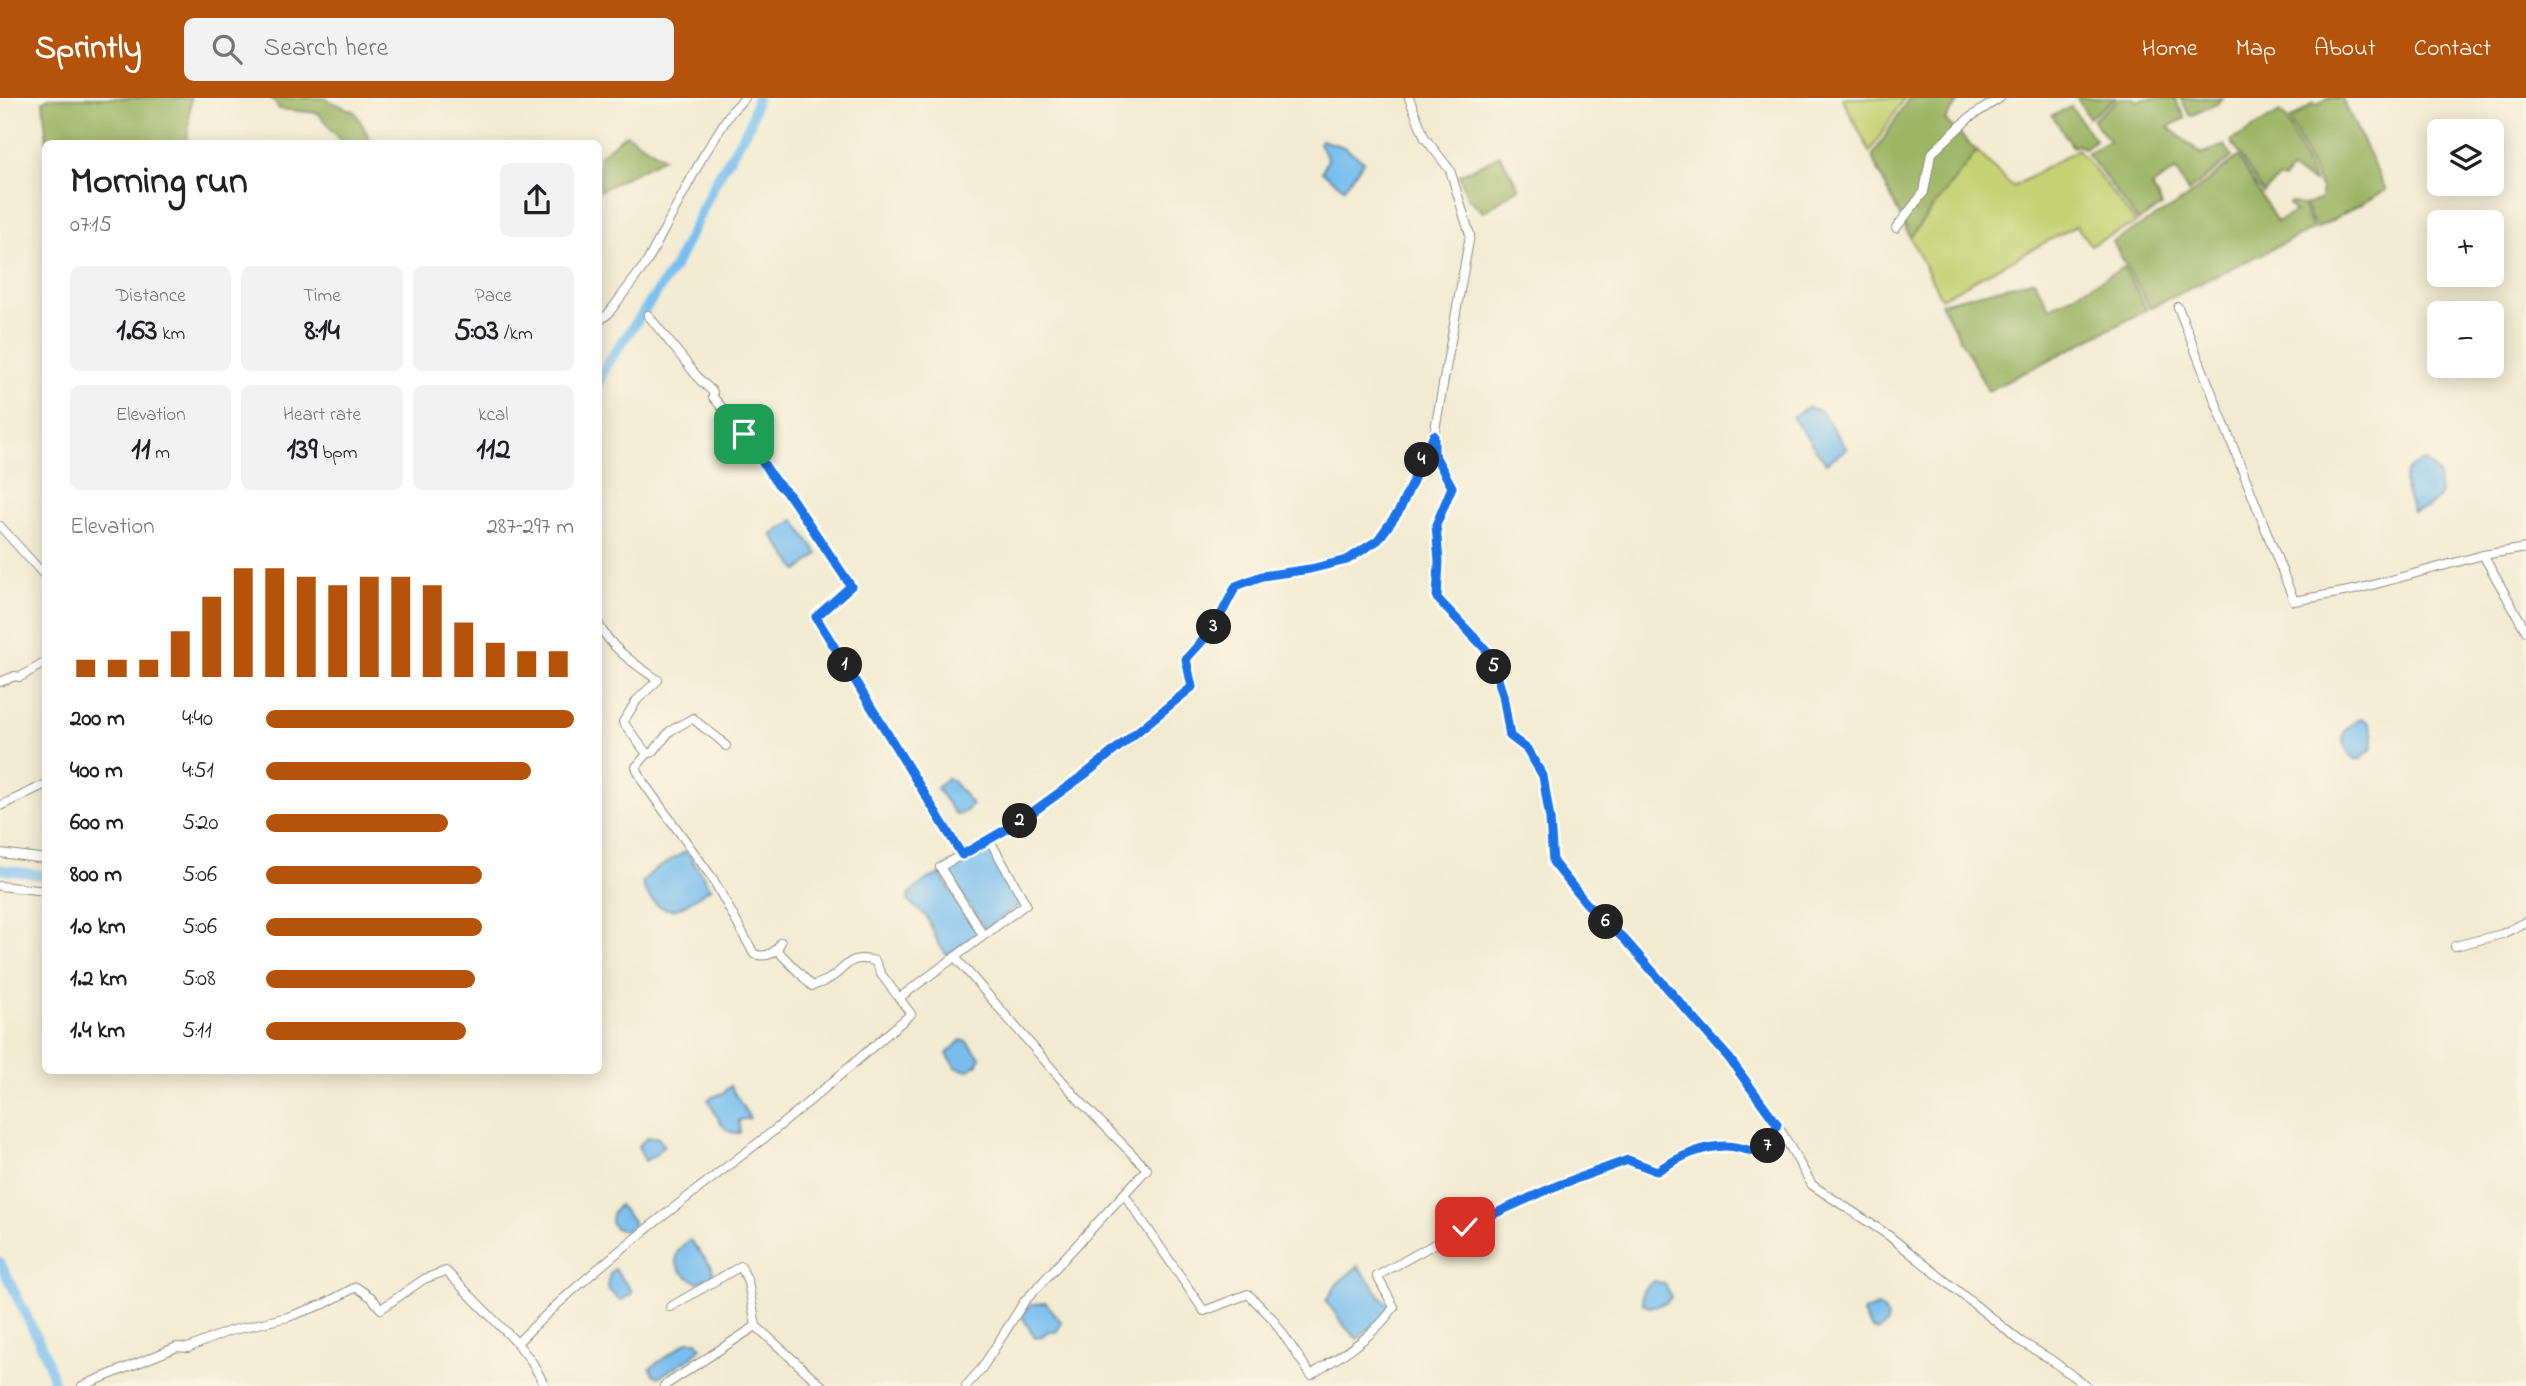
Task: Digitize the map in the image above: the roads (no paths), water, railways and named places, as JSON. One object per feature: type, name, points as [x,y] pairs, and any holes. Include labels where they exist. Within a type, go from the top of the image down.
[{"type":"street","points":[[602,318],[647,262],[702,158],[731,112],[745,98]]},
{"type":"street","points":[[1409,98],[1425,138],[1450,170],[1470,235],[1434,435],[1434,454],[1452,487],[1436,525],[1439,562],[1437,598],[1490,654],[1503,695],[1510,736],[1527,749],[1543,776],[1553,862],[1586,903],[1624,939],[1729,1058],[1777,1124],[1812,1185],[1888,1235],[2020,1341],[2087,1386]]},
{"type":"street","points":[[1896,228],[1924,192],[1931,154],[1969,118],[2000,98]]},
{"type":"street","points":[[2178,307],[2294,601],[2354,590],[2483,555],[2526,548]]},
{"type":"street","points":[[648,316],[713,392],[713,397],[744,434],[775,481],[790,496],[851,586],[816,617],[962,855]]},
{"type":"street","points":[[983,935],[940,867],[1019,822],[1088,772],[1192,687],[1186,659],[1214,628],[1236,586],[1262,576],[1347,560],[1378,540],[1399,511],[1434,435]]},
{"type":"street","points":[[0,526],[42,573]]},
{"type":"street","points":[[2483,555],[2526,631]]},
{"type":"street","points":[[602,631],[624,655],[658,680],[638,700],[623,722],[648,754]]},
{"type":"street","points":[[0,681],[20,677],[42,664]]},
{"type":"street","points":[[517,1343],[591,1274],[772,1132],[911,1014],[881,974],[875,961],[860,957],[846,963],[827,981],[812,986],[779,946],[762,957],[754,954],[717,886],[643,782],[636,767],[670,731],[693,718],[705,731],[717,736],[726,746]]},
{"type":"street","points":[[0,806],[42,786]]},
{"type":"street","points":[[899,998],[1027,904],[989,839]]},
{"type":"street","points":[[0,853],[42,858]]},
{"type":"street","points":[[0,886],[42,891]]},
{"type":"street","points":[[2455,946],[2502,934],[2526,922]]},
{"type":"street","points":[[956,957],[1079,1100],[1147,1169],[1024,1303],[982,1368],[966,1386]]},
{"type":"street","points":[[1124,1194],[1204,1311],[1248,1294],[1272,1318],[1311,1375],[1353,1348],[1385,1321],[1394,1307],[1377,1276],[1455,1233],[1556,1186],[1628,1160],[1657,1171],[1675,1159],[1701,1149],[1727,1146],[1755,1153],[1769,1146],[1777,1124]]},
{"type":"street","points":[[664,1386],[756,1326],[757,1319],[741,1266],[670,1307]]},
{"type":"street","points":[[82,1386],[177,1347],[188,1348],[229,1331],[288,1317],[324,1304],[356,1287],[371,1297],[381,1309],[424,1279],[446,1270],[517,1343],[532,1362],[545,1386]]},
{"type":"street","points":[[756,1326],[822,1386]]},
{"type":"water","points":[[1321,140],[1344,147],[1364,161],[1344,188],[1322,172],[1328,159],[1319,143]]},
{"type":"water","points":[[1807,407],[1821,411],[1847,449],[1826,463],[1792,417]]},
{"type":"water","points":[[2427,461],[2438,475],[2440,496],[2427,508],[2413,512],[2404,480],[2409,468]]},
{"type":"water","points":[[794,520],[818,554],[798,571],[772,535]]},
{"type":"water","points":[[2361,718],[2370,726],[2373,747],[2361,759],[2354,759],[2345,747],[2343,736],[2354,722]]},
{"type":"water","points":[[947,778],[952,780],[972,804],[961,814],[956,815],[937,788]]},
{"type":"water","points":[[986,843],[1022,903],[985,930],[945,867]]},
{"type":"water","points":[[686,851],[711,888],[679,908],[659,906],[650,898],[642,883],[653,871]]},
{"type":"water","points":[[940,874],[979,934],[947,955],[938,943],[927,917],[908,901],[910,893],[926,880]]},
{"type":"water","points":[[961,1040],[967,1042],[980,1057],[978,1064],[967,1071],[955,1067],[947,1054]]},
{"type":"water","points":[[730,1086],[750,1118],[739,1120],[740,1133],[734,1133],[724,1127],[708,1099],[723,1093]]},
{"type":"water","points":[[657,1137],[664,1145],[645,1161],[638,1146],[647,1138]]},
{"type":"water","points":[[619,1205],[633,1221],[633,1225],[625,1231],[615,1228],[611,1222],[612,1214]]},
{"type":"water","points":[[690,1240],[712,1267],[713,1274],[710,1278],[698,1282],[679,1269],[676,1258],[678,1252]]},
{"type":"water","points":[[1358,1266],[1389,1307],[1383,1318],[1357,1339],[1326,1301],[1337,1284]]},
{"type":"water","points":[[614,1269],[632,1291],[620,1301],[607,1288]]},
{"type":"water","points":[[1654,1281],[1665,1284],[1671,1297],[1666,1303],[1649,1307],[1643,1304],[1643,1293]]},
{"type":"water","points":[[1046,1303],[1062,1323],[1056,1332],[1048,1331],[1035,1338],[1022,1316],[1024,1310],[1032,1304]]},
{"type":"water","points":[[1878,1306],[1884,1310],[1888,1319],[1886,1325],[1877,1331],[1871,1328],[1863,1314],[1864,1311]]},
{"type":"water","points":[[688,1341],[697,1341],[701,1348],[659,1377],[654,1375],[650,1368]]},
{"type":"waterway","points":[[602,374],[675,266],[716,181],[750,124],[757,98]]},
{"type":"waterway","points":[[0,869],[42,875]]},
{"type":"waterway","points":[[0,1262],[46,1356],[55,1386]]}]
